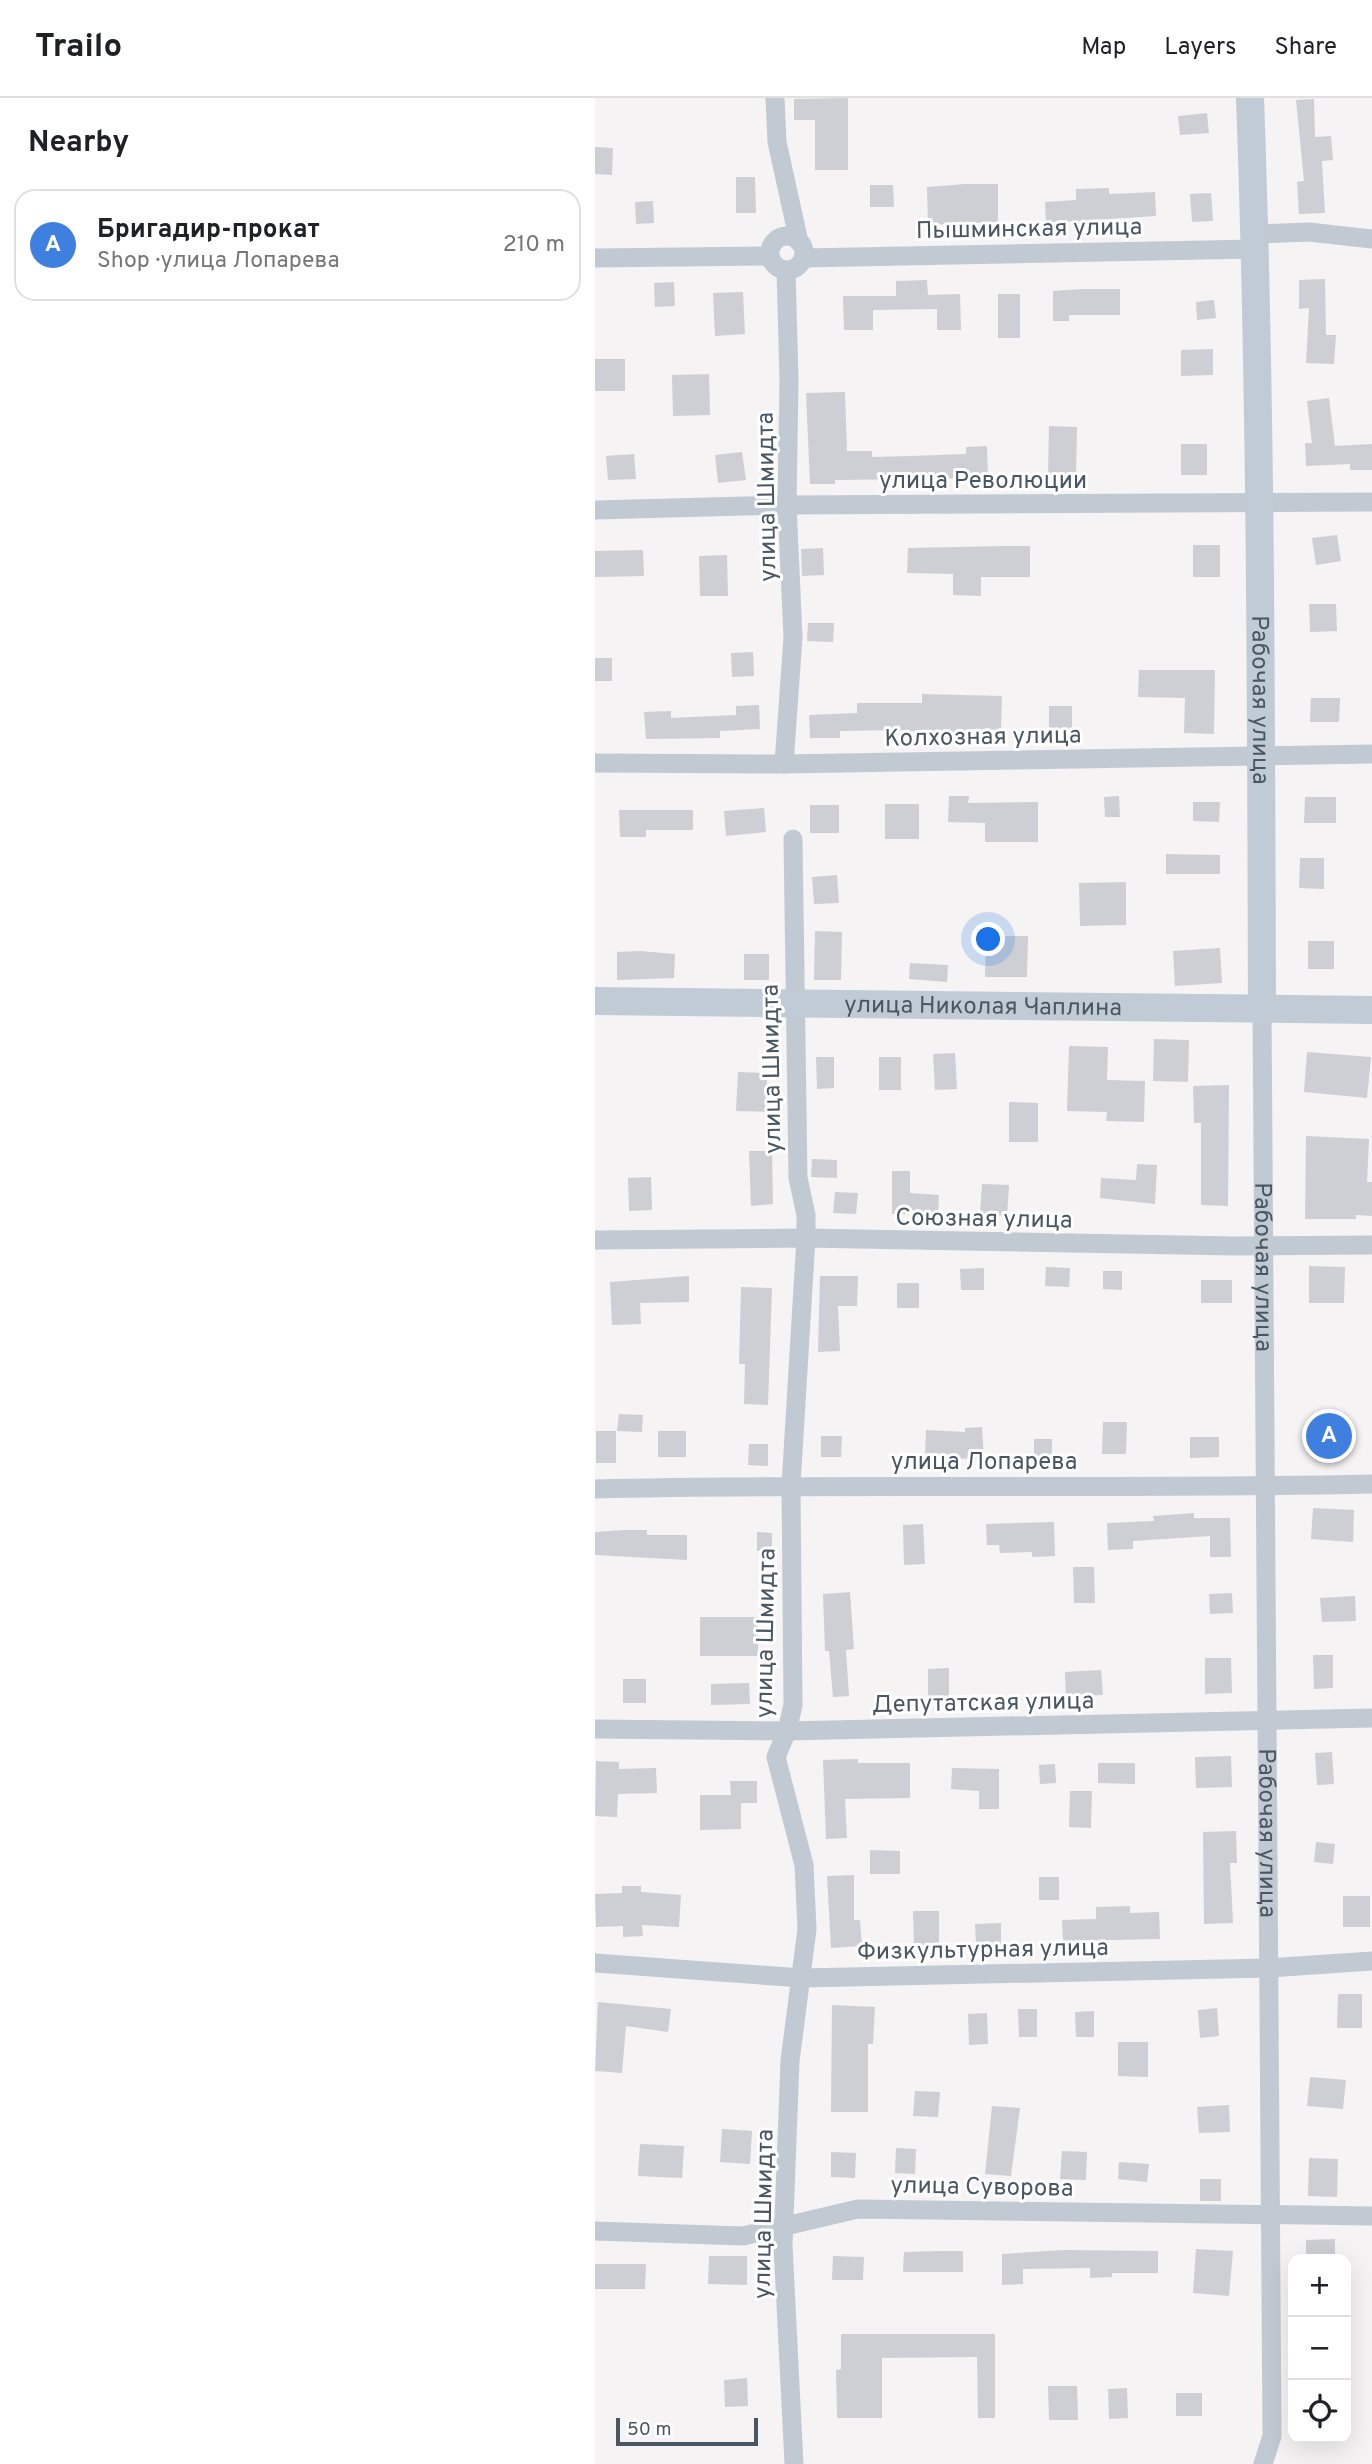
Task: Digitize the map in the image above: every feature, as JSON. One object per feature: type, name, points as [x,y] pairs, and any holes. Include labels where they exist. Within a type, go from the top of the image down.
[{"type":"street","points":[[775,98],[777,142],[801,250],[797,267],[786,270],[775,266],[770,256],[771,248],[780,238],[787,237],[801,250]]},
{"type":"street","name":"Рабочая улица","points":[[1250,98],[1255,241],[1262,754],[1265,1720],[1272,2436],[1263,2464]]},
{"type":"street","name":"Пышминская улица","points":[[801,250],[1255,241],[1310,232],[1372,239]]},
{"type":"street","points":[[595,258],[770,256]]},
{"type":"street","name":"улица Шмидта","points":[[784,764],[793,638],[787,505],[789,379],[786,270]]},
{"type":"street","name":"улица Революции","points":[[595,510],[787,505],[1372,502]]},
{"type":"street","name":"Колхозная улица","points":[[595,763],[784,764],[1372,754]]},
{"type":"street","name":"улица Шмидта","points":[[793,839],[793,1003],[798,1178],[806,1215],[806,1238],[791,1485],[793,1705],[787,1731],[776,1757],[804,1864],[807,1929],[790,2061],[784,2228],[794,2464]]},
{"type":"street","name":"улица Николая Чаплина","points":[[595,1001],[1262,1011],[1372,1010]]},
{"type":"street","name":"Союзная улица","points":[[595,1240],[806,1238],[1263,1246],[1372,1245]]},
{"type":"street","name":"улица Лопарева","points":[[595,1489],[791,1485],[1264,1487],[1372,1484]]},
{"type":"street","name":"Депутатская улица","points":[[595,1729],[787,1731],[1372,1718]]},
{"type":"street","name":"Физкультурная улица","points":[[595,1963],[801,1978],[1268,1968],[1372,1962]]},
{"type":"street","name":"улица Суворова","points":[[595,2231],[743,2236],[858,2209],[1372,2216]]},
{"type":"building","points":[[848,98],[848,170],[815,170],[815,120],[794,120],[794,99]]},
{"type":"building","points":[[1314,99],[1315,137],[1331,136],[1333,160],[1322,161],[1325,213],[1299,214],[1297,182],[1304,181],[1296,100]]},
{"type":"building","points":[[1207,113],[1209,133],[1180,135],[1178,116]]},
{"type":"building","points":[[595,147],[613,148],[612,175],[595,174]]},
{"type":"building","points":[[736,177],[755,177],[756,213],[736,213]]},
{"type":"building","points":[[998,184],[998,222],[928,225],[927,187]]},
{"type":"building","points":[[870,185],[893,185],[894,207],[870,207]]},
{"type":"building","points":[[1109,188],[1109,194],[1155,192],[1156,216],[1046,223],[1045,202],[1076,200],[1076,189]]},
{"type":"building","points":[[1211,193],[1213,221],[1192,222],[1190,194]]},
{"type":"building","points":[[653,201],[654,223],[636,224],[635,202]]},
{"type":"building","points":[[1325,279],[1326,335],[1336,335],[1334,364],[1306,363],[1309,308],[1299,309],[1299,280]]},
{"type":"building","points":[[927,280],[928,295],[960,294],[961,330],[937,330],[937,309],[873,310],[873,330],[844,330],[843,296],[896,296],[896,281]]},
{"type":"building","points":[[674,282],[675,306],[655,307],[654,283]]},
{"type":"building","points":[[1120,289],[1120,315],[1069,315],[1069,321],[1053,321],[1053,291]]},
{"type":"building","points":[[743,292],[745,334],[715,336],[713,293]]},
{"type":"building","points":[[998,294],[1020,294],[1020,338],[998,338]]},
{"type":"building","points":[[1214,300],[1216,318],[1197,320],[1196,302]]},
{"type":"building","points":[[1213,349],[1213,375],[1181,376],[1181,350]]},
{"type":"building","points":[[595,359],[625,359],[625,391],[595,391]]},
{"type":"building","points":[[709,374],[710,415],[673,416],[672,375]]},
{"type":"building","points":[[845,392],[847,451],[872,451],[872,457],[911,456],[966,454],[966,447],[987,446],[988,478],[835,480],[835,484],[810,484],[806,393]]},
{"type":"building","points":[[1329,398],[1335,446],[1372,444],[1372,470],[1350,470],[1350,464],[1306,466],[1305,443],[1312,443],[1307,401]]},
{"type":"building","points":[[1049,426],[1077,427],[1076,477],[1048,477]]},
{"type":"building","points":[[1181,444],[1207,444],[1207,475],[1181,475]]},
{"type":"building","points":[[742,452],[746,480],[718,483],[715,455]]},
{"type":"building","points":[[634,454],[636,479],[608,480],[606,456]]},
{"type":"building","points":[[1337,535],[1341,561],[1316,565],[1312,538]]},
{"type":"building","points":[[1193,545],[1220,545],[1220,577],[1193,577]]},
{"type":"building","points":[[1030,546],[1030,577],[981,577],[981,596],[953,595],[953,574],[907,573],[908,548]]},
{"type":"building","points":[[823,548],[824,575],[802,576],[801,549]]},
{"type":"building","points":[[643,550],[644,576],[595,577],[595,551]]},
{"type":"building","points":[[727,555],[728,596],[700,596],[699,556]]},
{"type":"building","points":[[1309,604],[1336,604],[1337,631],[1310,632]]},
{"type":"building","points":[[808,623],[834,623],[833,642],[807,641]]},
{"type":"building","points":[[753,652],[754,676],[732,677],[731,653]]},
{"type":"building","points":[[595,658],[612,658],[612,681],[595,681]]},
{"type":"building","points":[[1139,670],[1215,670],[1214,734],[1184,733],[1185,698],[1138,697]]},
{"type":"building","points":[[922,694],[1002,696],[1001,730],[968,729],[968,735],[923,736],[923,732],[897,730],[840,731],[840,738],[810,738],[809,715],[857,713],[857,703],[922,703]]},
{"type":"building","points":[[1311,698],[1340,698],[1339,722],[1310,722]]},
{"type":"building","points":[[759,705],[760,729],[720,731],[720,738],[646,739],[644,712],[671,711],[671,718],[736,715],[736,706]]},
{"type":"building","points":[[1049,706],[1072,706],[1072,729],[1049,728]]},
{"type":"building","points":[[949,796],[969,796],[968,803],[1038,802],[1038,842],[985,842],[985,823],[948,822]]},
{"type":"building","points":[[1119,796],[1120,817],[1105,817],[1104,797]]},
{"type":"building","points":[[1305,797],[1336,797],[1336,823],[1304,823]]},
{"type":"building","points":[[1193,802],[1220,802],[1219,822],[1193,821]]},
{"type":"building","points":[[885,804],[919,804],[919,839],[885,839]]},
{"type":"building","points":[[810,805],[839,805],[839,833],[810,833]]},
{"type":"building","points":[[764,808],[766,832],[726,836],[724,811]]},
{"type":"building","points":[[619,810],[693,810],[693,830],[646,830],[646,837],[620,837]]},
{"type":"building","points":[[1166,854],[1220,855],[1220,874],[1166,874]]},
{"type":"building","points":[[1300,858],[1324,858],[1324,889],[1299,888]]},
{"type":"building","points":[[837,875],[839,903],[814,904],[812,877]]},
{"type":"building","points":[[1126,882],[1126,925],[1080,926],[1079,883]]},
{"type":"building","points":[[815,931],[842,932],[841,980],[814,980]]},
{"type":"building","points":[[986,936],[1028,936],[1027,977],[985,977]]},
{"type":"building","points":[[1308,941],[1334,941],[1334,969],[1308,969]]},
{"type":"building","points":[[1220,948],[1222,983],[1175,986],[1173,951]]},
{"type":"building","points":[[617,952],[675,954],[674,978],[617,980]]},
{"type":"building","points":[[744,954],[769,954],[769,980],[744,980]]},
{"type":"building","points":[[910,963],[948,965],[947,982],[909,979]]},
{"type":"building","points":[[1154,1039],[1189,1040],[1188,1082],[1153,1081]]},
{"type":"building","points":[[1069,1046],[1108,1047],[1107,1080],[1145,1081],[1144,1122],[1106,1121],[1107,1112],[1067,1111]]},
{"type":"building","points":[[1307,1052],[1371,1057],[1367,1098],[1304,1092]]},
{"type":"building","points":[[955,1053],[957,1089],[935,1090],[933,1054]]},
{"type":"building","points":[[816,1057],[834,1057],[834,1088],[817,1089]]},
{"type":"building","points":[[879,1057],[901,1057],[901,1090],[879,1090]]},
{"type":"building","points":[[738,1072],[767,1073],[767,1091],[772,1091],[771,1112],[736,1111]]},
{"type":"building","points":[[1229,1085],[1228,1206],[1201,1205],[1201,1123],[1194,1123],[1193,1086]]},
{"type":"building","points":[[1009,1102],[1038,1103],[1038,1142],[1009,1142]]},
{"type":"building","points":[[1306,1136],[1369,1139],[1367,1182],[1372,1182],[1372,1216],[1356,1215],[1356,1219],[1305,1219]]},
{"type":"building","points":[[749,1151],[772,1151],[773,1204],[751,1206]]},
{"type":"building","points":[[812,1159],[837,1160],[837,1178],[811,1177]]},
{"type":"building","points":[[1137,1164],[1157,1165],[1155,1204],[1100,1198],[1101,1178],[1136,1180]]},
{"type":"building","points":[[892,1171],[910,1171],[910,1193],[939,1195],[938,1215],[892,1214]]},
{"type":"building","points":[[651,1177],[652,1210],[629,1211],[628,1178]]},
{"type":"building","points":[[982,1184],[1009,1185],[1007,1216],[980,1214]]},
{"type":"building","points":[[835,1192],[858,1193],[856,1214],[833,1213]]},
{"type":"building","points":[[1309,1266],[1345,1267],[1344,1303],[1309,1303]]},
{"type":"building","points":[[1046,1267],[1070,1268],[1069,1287],[1045,1286]]},
{"type":"building","points":[[984,1268],[984,1290],[961,1290],[960,1269]]},
{"type":"building","points":[[1103,1271],[1122,1271],[1122,1290],[1103,1289]]},
{"type":"building","points":[[689,1276],[689,1302],[640,1303],[641,1324],[612,1325],[610,1282]]},
{"type":"building","points":[[820,1276],[858,1276],[857,1306],[838,1306],[840,1351],[818,1352]]},
{"type":"building","points":[[1201,1280],[1232,1280],[1232,1303],[1201,1303]]},
{"type":"building","points":[[897,1283],[919,1283],[919,1308],[897,1308]]},
{"type":"building","points":[[741,1287],[772,1288],[768,1405],[744,1404],[745,1364],[739,1364]]},
{"type":"building","points":[[619,1414],[643,1415],[642,1432],[617,1431]]},
{"type":"building","points":[[1310,1416],[1339,1416],[1339,1447],[1311,1448]]},
{"type":"building","points":[[1103,1422],[1127,1422],[1126,1454],[1102,1454]]},
{"type":"building","points":[[982,1427],[984,1459],[925,1458],[926,1430],[965,1432],[965,1428]]},
{"type":"building","points":[[596,1431],[616,1431],[616,1463],[596,1463]]},
{"type":"building","points":[[658,1431],[686,1431],[686,1457],[658,1457]]},
{"type":"building","points":[[821,1436],[842,1436],[841,1457],[821,1457]]},
{"type":"building","points":[[1190,1437],[1219,1437],[1219,1457],[1190,1458]]},
{"type":"building","points":[[1034,1439],[1052,1439],[1052,1457],[1034,1457]]},
{"type":"building","points":[[749,1444],[768,1444],[768,1466],[748,1465]]},
{"type":"building","points":[[1313,1508],[1354,1510],[1353,1542],[1311,1539]]},
{"type":"building","points":[[1194,1513],[1194,1518],[1230,1518],[1231,1557],[1210,1557],[1210,1536],[1133,1541],[1133,1549],[1108,1550],[1107,1523],[1154,1521],[1153,1516]]},
{"type":"building","points":[[1054,1522],[1055,1556],[1032,1557],[1032,1552],[1000,1553],[999,1545],[987,1545],[986,1524]]},
{"type":"building","points":[[923,1524],[925,1564],[904,1565],[903,1525]]},
{"type":"building","points":[[647,1530],[647,1535],[687,1535],[687,1560],[595,1555],[595,1532]]},
{"type":"building","points":[[757,1532],[772,1533],[772,1551],[757,1551]]},
{"type":"building","points":[[1073,1567],[1094,1567],[1095,1603],[1074,1603]]},
{"type":"building","points":[[850,1592],[854,1649],[846,1650],[849,1696],[833,1697],[829,1651],[825,1651],[823,1594]]},
{"type":"building","points":[[1232,1593],[1233,1613],[1210,1614],[1209,1594]]},
{"type":"building","points":[[1355,1596],[1356,1621],[1322,1622],[1320,1598]]},
{"type":"building","points":[[700,1617],[758,1617],[758,1656],[700,1656]]},
{"type":"building","points":[[1313,1655],[1333,1655],[1333,1688],[1314,1689]]},
{"type":"building","points":[[1205,1658],[1231,1658],[1232,1693],[1205,1694]]},
{"type":"building","points":[[949,1668],[949,1699],[928,1700],[928,1669]]},
{"type":"building","points":[[1101,1670],[1103,1695],[1066,1697],[1065,1672]]},
{"type":"building","points":[[623,1679],[646,1679],[646,1703],[623,1703]]},
{"type":"building","points":[[749,1683],[750,1704],[711,1705],[711,1684]]},
{"type":"building","points":[[1332,1752],[1334,1784],[1317,1785],[1315,1753]]},
{"type":"building","points":[[1231,1756],[1232,1787],[1196,1788],[1195,1757]]},
{"type":"building","points":[[858,1759],[858,1763],[910,1763],[910,1798],[845,1799],[847,1838],[826,1839],[823,1760]]},
{"type":"building","points":[[596,1761],[619,1762],[619,1769],[656,1768],[657,1793],[618,1794],[617,1817],[595,1816]]},
{"type":"building","points":[[1098,1763],[1135,1763],[1135,1784],[1098,1783]]},
{"type":"building","points":[[1055,1764],[1056,1783],[1040,1784],[1039,1765]]},
{"type":"building","points":[[952,1768],[999,1769],[999,1809],[979,1809],[979,1791],[951,1789]]},
{"type":"building","points":[[730,1781],[757,1781],[757,1803],[741,1803],[741,1829],[700,1830],[700,1795],[731,1795]]},
{"type":"building","points":[[1070,1791],[1092,1791],[1091,1828],[1069,1827]]},
{"type":"building","points":[[1236,1831],[1237,1863],[1230,1863],[1233,1923],[1204,1924],[1203,1832]]},
{"type":"building","points":[[1316,1842],[1335,1844],[1333,1864],[1314,1862]]},
{"type":"building","points":[[870,1850],[900,1851],[900,1874],[870,1874]]},
{"type":"building","points":[[854,1875],[854,1920],[860,1920],[862,1946],[831,1948],[827,1876]]},
{"type":"building","points":[[1039,1877],[1059,1877],[1059,1900],[1039,1900]]},
{"type":"building","points":[[622,1886],[641,1886],[641,1892],[681,1895],[679,1927],[642,1925],[643,1936],[623,1937],[623,1926],[596,1927],[595,1894],[622,1893]]},
{"type":"building","points":[[1343,1896],[1370,1896],[1370,1927],[1343,1927]]},
{"type":"building","points":[[1130,1906],[1130,1913],[1159,1912],[1160,1939],[1063,1941],[1062,1920],[1096,1919],[1096,1907]]},
{"type":"building","points":[[913,1911],[939,1911],[939,1947],[914,1948]]},
{"type":"building","points":[[1001,1923],[1001,1944],[976,1944],[975,1924]]},
{"type":"building","points":[[1338,1994],[1362,1994],[1362,2028],[1337,2028]]},
{"type":"building","points":[[598,2002],[671,2009],[668,2032],[626,2026],[622,2073],[595,2071]]},
{"type":"building","points":[[832,2005],[875,2007],[873,2044],[868,2044],[868,2112],[831,2112]]},
{"type":"building","points":[[1217,2008],[1219,2036],[1200,2038],[1198,2010]]},
{"type":"building","points":[[1018,2009],[1037,2009],[1037,2037],[1019,2037]]},
{"type":"building","points":[[1094,2011],[1094,2037],[1076,2037],[1075,2012]]},
{"type":"building","points":[[987,2013],[988,2044],[969,2045],[968,2014]]},
{"type":"building","points":[[1118,2042],[1148,2042],[1148,2077],[1118,2076]]},
{"type":"building","points":[[1310,2077],[1346,2080],[1343,2109],[1307,2106]]},
{"type":"building","points":[[915,2091],[940,2092],[938,2117],[913,2116]]},
{"type":"building","points":[[1229,2105],[1230,2132],[1199,2133],[1197,2107]]},
{"type":"building","points":[[992,2106],[1020,2108],[1011,2176],[985,2174]]},
{"type":"building","points":[[722,2129],[752,2131],[750,2164],[720,2162]]},
{"type":"building","points":[[640,2144],[684,2146],[682,2178],[638,2176]]},
{"type":"building","points":[[896,2148],[916,2149],[915,2174],[895,2173]]},
{"type":"building","points":[[1062,2151],[1087,2152],[1086,2180],[1060,2179]]},
{"type":"building","points":[[831,2152],[856,2153],[855,2178],[831,2177]]},
{"type":"building","points":[[1309,2158],[1338,2159],[1337,2197],[1308,2196]]},
{"type":"building","points":[[1119,2162],[1149,2164],[1147,2182],[1118,2179]]},
{"type":"building","points":[[1200,2179],[1221,2179],[1221,2201],[1200,2201]]},
{"type":"building","points":[[1335,2239],[1335,2254],[1306,2254],[1306,2240]]},
{"type":"building","points":[[1196,2249],[1233,2251],[1229,2296],[1193,2293]]},
{"type":"building","points":[[1064,2250],[1158,2251],[1158,2273],[1112,2273],[1112,2277],[1090,2278],[1090,2268],[1023,2269],[1023,2284],[1002,2285],[1002,2254]]},
{"type":"building","points":[[963,2251],[963,2272],[903,2272],[904,2252]]},
{"type":"building","points":[[709,2256],[747,2256],[747,2285],[708,2284]]},
{"type":"building","points":[[833,2256],[864,2257],[863,2280],[832,2280]]},
{"type":"building","points":[[595,2264],[646,2264],[645,2289],[595,2289]]},
{"type":"building","points":[[841,2334],[995,2334],[995,2418],[978,2418],[977,2357],[882,2358],[882,2418],[837,2418],[836,2370],[841,2369]]},
{"type":"building","points":[[747,2378],[748,2406],[725,2407],[724,2380]]},
{"type":"building","points":[[1048,2386],[1077,2386],[1078,2420],[1049,2420]]},
{"type":"building","points":[[1127,2388],[1128,2418],[1109,2419],[1108,2389]]},
{"type":"building","points":[[1176,2393],[1202,2393],[1202,2416],[1176,2416]]},
{"type":"place","name":"Бригадир-прокат","points":[[1329,1436]]}]
